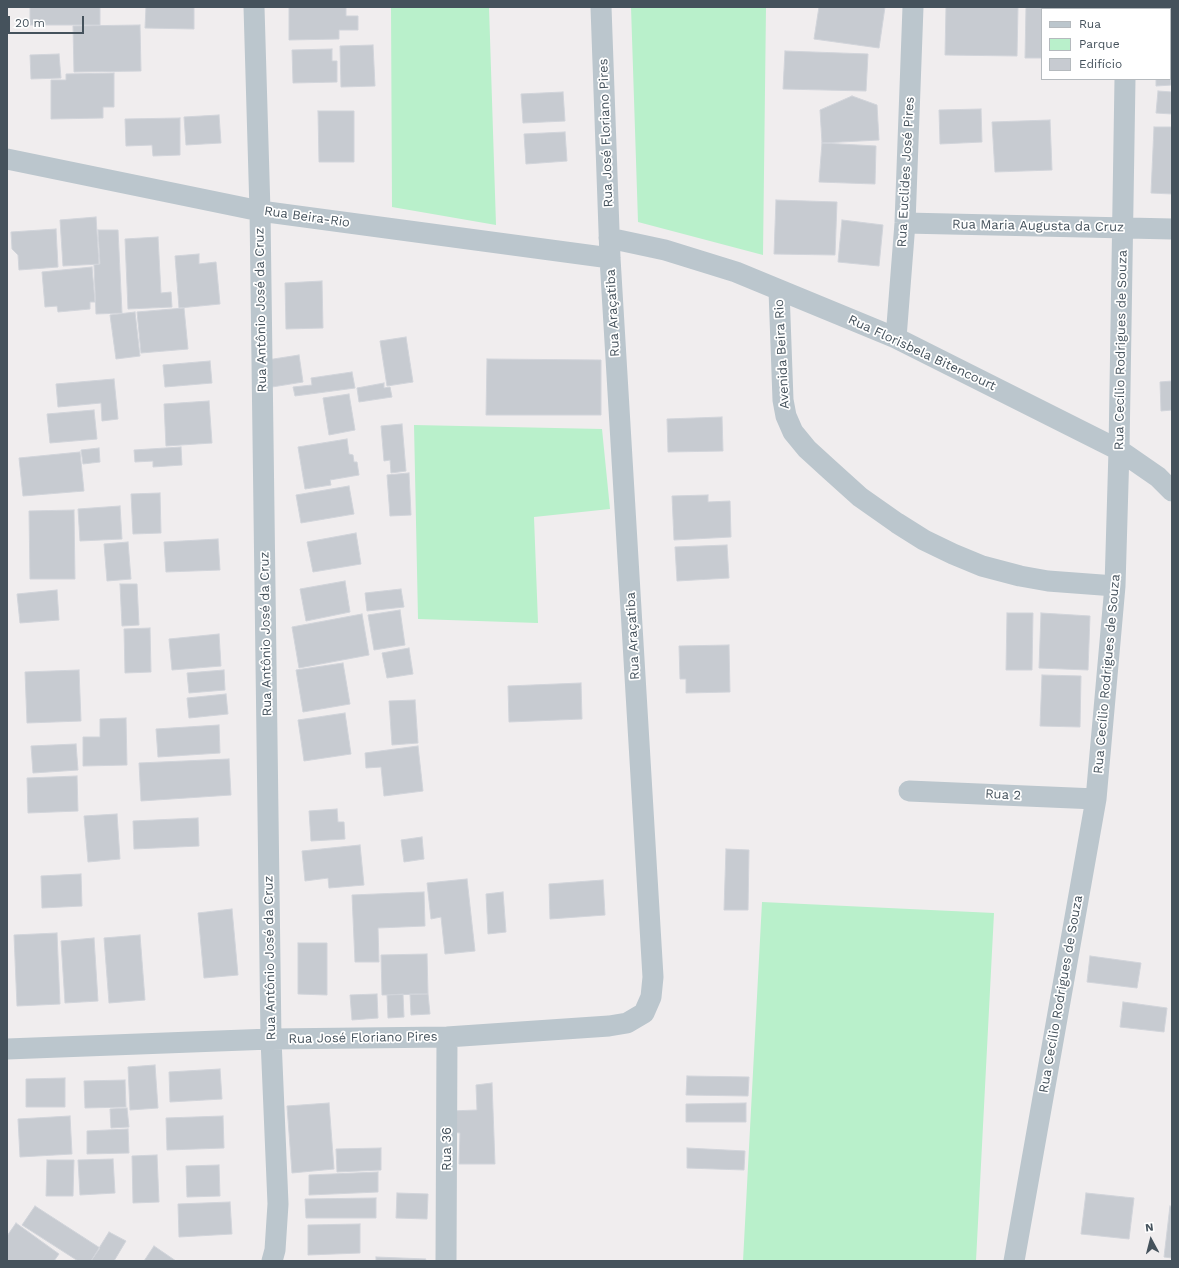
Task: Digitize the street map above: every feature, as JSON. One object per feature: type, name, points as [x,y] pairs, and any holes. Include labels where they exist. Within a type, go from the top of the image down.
[{"type":"street","name":"Rua Antônio José da Cruz","points":[[254,7],[260,210],[271,1039],[278,1204],[275,1250],[272,1261]]},
{"type":"street","name":"Rua José Floriano Pires","points":[[602,7],[610,248]]},
{"type":"street","name":"Rua Euclides José Pires","points":[[896,338],[905,223],[913,7]]},
{"type":"street","name":"Rua Cecílio Rodrigues de Souza","points":[[1014,1261],[1096,799],[1115,586],[1124,228],[1125,80]]},
{"type":"street","name":"Rua Beira-Rio","points":[[7,160],[260,210],[610,248]]},
{"type":"street","name":"Rua Maria Augusta da Cruz","points":[[905,223],[1172,229]]},
{"type":"street","name":"Rua Florisbela Bitencourt","points":[[610,248],[665,250],[736,272],[896,338],[1119,450],[1158,477],[1172,491]]},
{"type":"street","name":"Rua Araçatiba","points":[[610,248],[653,977],[651,997],[644,1013]]},
{"type":"street","name":"Avenida Beira Rio","points":[[779,290],[783,400],[786,416],[793,432],[807,449],[830,470],[860,496],[897,523],[924,540],[982,566],[1020,576],[1056,582],[1115,586]]},
{"type":"street","name":"Rua 2","points":[[909,791],[1096,799]]},
{"type":"street","name":"Rua José Floriano Pires","points":[[7,1049],[271,1039],[448,1037],[609,1026],[627,1023],[644,1013]]},
{"type":"street","name":"Rua 36","points":[[446,1261],[448,1037]]},
{"type":"green space","points":[[391,7],[489,7],[496,225],[392,207]]},
{"type":"green space","points":[[631,7],[766,7],[763,255],[638,222]]},
{"type":"green space","points":[[414,425],[602,429],[610,509],[534,517],[538,623],[418,619]]},
{"type":"green space","points":[[762,902],[994,913],[976,1261],[743,1261]]},
{"type":"building","points":[[30,7],[100,7],[100,25],[30,25]]},
{"type":"building","points":[[146,7],[194,7],[194,29],[145,28]]},
{"type":"building","points":[[289,7],[346,7],[346,16],[358,16],[358,30],[339,30],[339,39],[289,40]]},
{"type":"building","points":[[819,7],[885,7],[879,48],[814,39]]},
{"type":"building","points":[[946,7],[1018,7],[1017,56],[945,55]]},
{"type":"building","points":[[1026,7],[1076,7],[1041,8],[1041,58],[1025,58]]},
{"type":"building","points":[[140,25],[141,71],[74,72],[73,26]]},
{"type":"building","points":[[373,45],[375,86],[341,87],[340,46]]},
{"type":"building","points":[[332,49],[332,61],[337,61],[337,82],[293,83],[292,50]]},
{"type":"building","points":[[785,51],[868,54],[866,91],[783,89]]},
{"type":"building","points":[[59,54],[61,78],[31,79],[30,55]]},
{"type":"building","points":[[1172,65],[1172,85],[1156,86],[1156,80],[1171,80]]},
{"type":"building","points":[[114,73],[114,107],[103,107],[103,118],[51,119],[51,80],[66,80],[66,74]]},
{"type":"building","points":[[1158,91],[1172,92],[1172,114],[1156,113]]},
{"type":"building","points":[[563,92],[565,121],[523,123],[521,94]]},
{"type":"building","points":[[852,96],[877,105],[879,140],[822,143],[820,110]]},
{"type":"building","points":[[981,109],[982,142],[940,144],[939,110]]},
{"type":"building","points":[[318,111],[354,111],[354,162],[319,162]]},
{"type":"building","points":[[219,115],[221,143],[186,145],[184,117]]},
{"type":"building","points":[[180,118],[180,155],[153,156],[152,145],[126,146],[125,119]]},
{"type":"building","points":[[1050,120],[1052,170],[995,172],[992,122]]},
{"type":"building","points":[[1154,127],[1172,127],[1172,194],[1151,193]]},
{"type":"building","points":[[565,132],[567,161],[526,164],[524,134]]},
{"type":"building","points":[[822,143],[876,146],[875,184],[819,182]]},
{"type":"building","points":[[776,200],[837,202],[835,255],[774,254]]},
{"type":"building","points":[[96,217],[99,264],[63,266],[60,220]]},
{"type":"building","points":[[842,220],[883,225],[879,266],[838,262]]},
{"type":"building","points":[[56,229],[58,267],[19,270],[18,255],[12,249],[11,232]]},
{"type":"building","points":[[98,230],[118,230],[122,313],[96,314],[94,265],[100,264]]},
{"type":"building","points":[[158,237],[161,293],[171,292],[172,307],[128,309],[125,239]]},
{"type":"building","points":[[199,254],[199,264],[216,262],[220,304],[179,308],[175,256]]},
{"type":"building","points":[[92,267],[95,302],[90,302],[90,309],[58,312],[57,306],[45,307],[42,272]]},
{"type":"building","points":[[322,281],[323,328],[286,329],[285,283]]},
{"type":"building","points":[[184,308],[188,349],[141,353],[137,312]]},
{"type":"building","points":[[135,312],[140,356],[116,359],[110,315]]},
{"type":"building","points":[[406,337],[413,382],[387,386],[380,341]]},
{"type":"building","points":[[299,355],[303,382],[272,387],[267,360]]},
{"type":"building","points":[[487,359],[601,360],[601,415],[486,415]]},
{"type":"building","points":[[210,361],[212,383],[165,387],[163,365]]},
{"type":"building","points":[[352,372],[355,388],[295,396],[293,387],[312,385],[311,378]]},
{"type":"building","points":[[114,379],[118,419],[102,421],[101,403],[58,407],[56,384]]},
{"type":"building","points":[[1172,381],[1172,410],[1161,411],[1160,382]]},
{"type":"building","points":[[384,383],[384,388],[390,387],[392,397],[359,402],[357,388]]},
{"type":"building","points":[[349,394],[355,430],[329,435],[323,398]]},
{"type":"building","points":[[209,401],[212,443],[166,446],[164,404]]},
{"type":"building","points":[[94,410],[97,439],[50,443],[47,414]]},
{"type":"building","points":[[722,417],[723,451],[668,452],[667,419]]},
{"type":"building","points":[[402,424],[406,471],[391,473],[390,460],[384,461],[381,426]]},
{"type":"building","points":[[347,439],[349,454],[353,455],[354,462],[357,462],[359,475],[330,480],[331,485],[305,489],[298,447]]},
{"type":"building","points":[[181,447],[182,465],[153,467],[153,461],[135,462],[134,450]]},
{"type":"building","points":[[99,448],[100,462],[83,464],[81,450]]},
{"type":"building","points":[[80,452],[84,491],[23,496],[19,458]]},
{"type":"building","points":[[409,473],[411,515],[390,516],[387,475]]},
{"type":"building","points":[[349,486],[354,514],[301,523],[296,495]]},
{"type":"building","points":[[160,493],[161,533],[133,534],[131,494]]},
{"type":"building","points":[[708,495],[708,502],[730,501],[731,537],[674,540],[672,496]]},
{"type":"building","points":[[120,506],[122,539],[80,541],[78,509]]},
{"type":"building","points":[[74,510],[75,579],[30,579],[29,511]]},
{"type":"building","points":[[356,533],[361,564],[313,572],[307,542]]},
{"type":"building","points":[[218,539],[220,570],[166,572],[164,542]]},
{"type":"building","points":[[128,542],[131,579],[107,581],[104,544]]},
{"type":"building","points":[[727,545],[729,578],[677,581],[675,547]]},
{"type":"building","points":[[345,581],[350,612],[306,621],[300,589]]},
{"type":"building","points":[[120,584],[137,584],[139,625],[122,626]]},
{"type":"building","points":[[401,589],[404,607],[367,611],[365,593]]},
{"type":"building","points":[[57,590],[59,620],[20,623],[17,594]]},
{"type":"building","points":[[400,610],[405,645],[374,650],[368,615]]},
{"type":"building","points":[[1007,613],[1033,613],[1032,670],[1006,670]]},
{"type":"building","points":[[1041,613],[1090,616],[1088,670],[1039,668]]},
{"type":"building","points":[[362,614],[369,655],[299,668],[292,627]]},
{"type":"building","points":[[150,628],[151,672],[125,673],[124,629]]},
{"type":"building","points":[[219,634],[221,666],[172,670],[169,639]]},
{"type":"building","points":[[729,645],[730,692],[686,693],[686,679],[680,679],[679,646]]},
{"type":"building","points":[[409,648],[413,674],[387,678],[382,653]]},
{"type":"building","points":[[343,663],[350,704],[303,712],[296,670]]},
{"type":"building","points":[[79,670],[81,721],[27,723],[25,672]]},
{"type":"building","points":[[224,670],[225,690],[189,693],[187,673]]},
{"type":"building","points":[[1042,675],[1081,676],[1080,727],[1040,726]]},
{"type":"building","points":[[581,683],[582,719],[509,722],[508,686]]},
{"type":"building","points":[[226,694],[228,714],[189,718],[187,698]]},
{"type":"building","points":[[415,700],[418,743],[392,745],[389,701]]},
{"type":"building","points":[[345,713],[351,754],[304,761],[298,720]]},
{"type":"building","points":[[126,718],[127,765],[83,766],[83,737],[100,737],[100,719]]},
{"type":"building","points":[[219,725],[220,753],[158,757],[156,729]]},
{"type":"building","points":[[76,744],[78,770],[33,773],[31,746]]},
{"type":"building","points":[[418,746],[423,791],[384,796],[381,767],[366,768],[365,753]]},
{"type":"building","points":[[229,759],[231,795],[141,801],[139,763]]},
{"type":"building","points":[[77,776],[78,811],[28,813],[27,778]]},
{"type":"building","points":[[337,809],[338,822],[344,822],[345,839],[311,841],[309,811]]},
{"type":"building","points":[[117,814],[120,859],[88,862],[84,816]]},
{"type":"building","points":[[198,818],[199,846],[134,849],[133,821]]},
{"type":"building","points":[[422,837],[424,859],[404,862],[401,840]]},
{"type":"building","points":[[360,845],[364,885],[329,888],[328,878],[305,881],[302,851]]},
{"type":"building","points":[[726,849],[749,850],[748,910],[724,910]]},
{"type":"building","points":[[81,874],[82,906],[42,908],[41,876]]},
{"type":"building","points":[[467,879],[475,951],[445,954],[441,917],[431,919],[427,883]]},
{"type":"building","points":[[603,880],[605,915],[550,919],[549,884]]},
{"type":"building","points":[[424,892],[425,926],[378,928],[379,962],[355,962],[352,895]]},
{"type":"building","points":[[503,892],[506,932],[488,934],[486,894]]},
{"type":"building","points":[[232,909],[238,975],[204,978],[198,913]]},
{"type":"building","points":[[57,933],[60,1004],[17,1006],[14,935]]},
{"type":"building","points":[[140,935],[145,1000],[109,1003],[104,938]]},
{"type":"building","points":[[94,938],[98,1001],[65,1003],[61,941]]},
{"type":"building","points":[[298,943],[327,943],[327,995],[298,994]]},
{"type":"building","points":[[427,954],[428,994],[382,995],[381,955]]},
{"type":"building","points":[[1090,956],[1141,963],[1137,988],[1087,982]]},
{"type":"building","points":[[377,994],[378,1018],[352,1020],[350,995]]},
{"type":"building","points":[[403,994],[404,1017],[388,1018],[387,995]]},
{"type":"building","points":[[410,994],[428,994],[430,1014],[411,1015]]},
{"type":"building","points":[[1123,1002],[1167,1008],[1164,1032],[1120,1027]]},
{"type":"building","points":[[155,1065],[158,1108],[130,1110],[128,1067]]},
{"type":"building","points":[[220,1069],[222,1099],[170,1102],[169,1072]]},
{"type":"building","points":[[687,1076],[749,1077],[748,1096],[686,1095]]},
{"type":"building","points":[[65,1078],[65,1107],[26,1107],[26,1079]]},
{"type":"building","points":[[125,1080],[126,1107],[85,1108],[84,1081]]},
{"type":"building","points":[[492,1083],[495,1164],[459,1164],[460,1133],[450,1132],[450,1111],[477,1110],[476,1085]]},
{"type":"building","points":[[329,1103],[334,1169],[292,1173],[287,1106]]},
{"type":"building","points":[[746,1103],[746,1122],[686,1122],[686,1104]]},
{"type":"building","points":[[127,1108],[129,1127],[111,1128],[110,1109]]},
{"type":"building","points":[[70,1116],[72,1154],[20,1157],[18,1119]]},
{"type":"building","points":[[223,1116],[224,1148],[167,1150],[166,1118]]},
{"type":"building","points":[[128,1129],[129,1153],[87,1154],[87,1131]]},
{"type":"building","points":[[381,1148],[381,1170],[337,1172],[336,1149]]},
{"type":"building","points":[[687,1148],[745,1151],[744,1170],[687,1168]]},
{"type":"building","points":[[157,1155],[159,1202],[133,1203],[132,1156]]},
{"type":"building","points":[[113,1159],[115,1193],[80,1195],[78,1160]]},
{"type":"building","points":[[47,1160],[74,1160],[73,1196],[46,1196]]},
{"type":"building","points":[[219,1165],[220,1196],[187,1197],[186,1166]]},
{"type":"building","points":[[378,1172],[378,1192],[309,1195],[309,1175]]},
{"type":"building","points":[[397,1193],[428,1194],[427,1219],[396,1218]]},
{"type":"building","points":[[1086,1193],[1134,1198],[1129,1239],[1081,1234]]},
{"type":"building","points":[[376,1198],[376,1218],[306,1218],[305,1199]]},
{"type":"building","points":[[230,1202],[232,1234],[179,1237],[178,1204]]},
{"type":"building","points":[[35,1206],[100,1248],[91,1261],[78,1261],[22,1225]]},
{"type":"building","points":[[1170,1206],[1172,1207],[1172,1258],[1164,1257]]},
{"type":"building","points":[[16,1223],[59,1254],[54,1261],[7,1261],[7,1236]]},
{"type":"building","points":[[360,1224],[360,1253],[308,1255],[308,1225]]},
{"type":"building","points":[[109,1232],[126,1241],[114,1261],[91,1261]]},
{"type":"building","points":[[154,1246],[176,1261],[144,1261]]},
{"type":"building","points":[[376,1257],[426,1259],[425,1261],[376,1261]]}]
